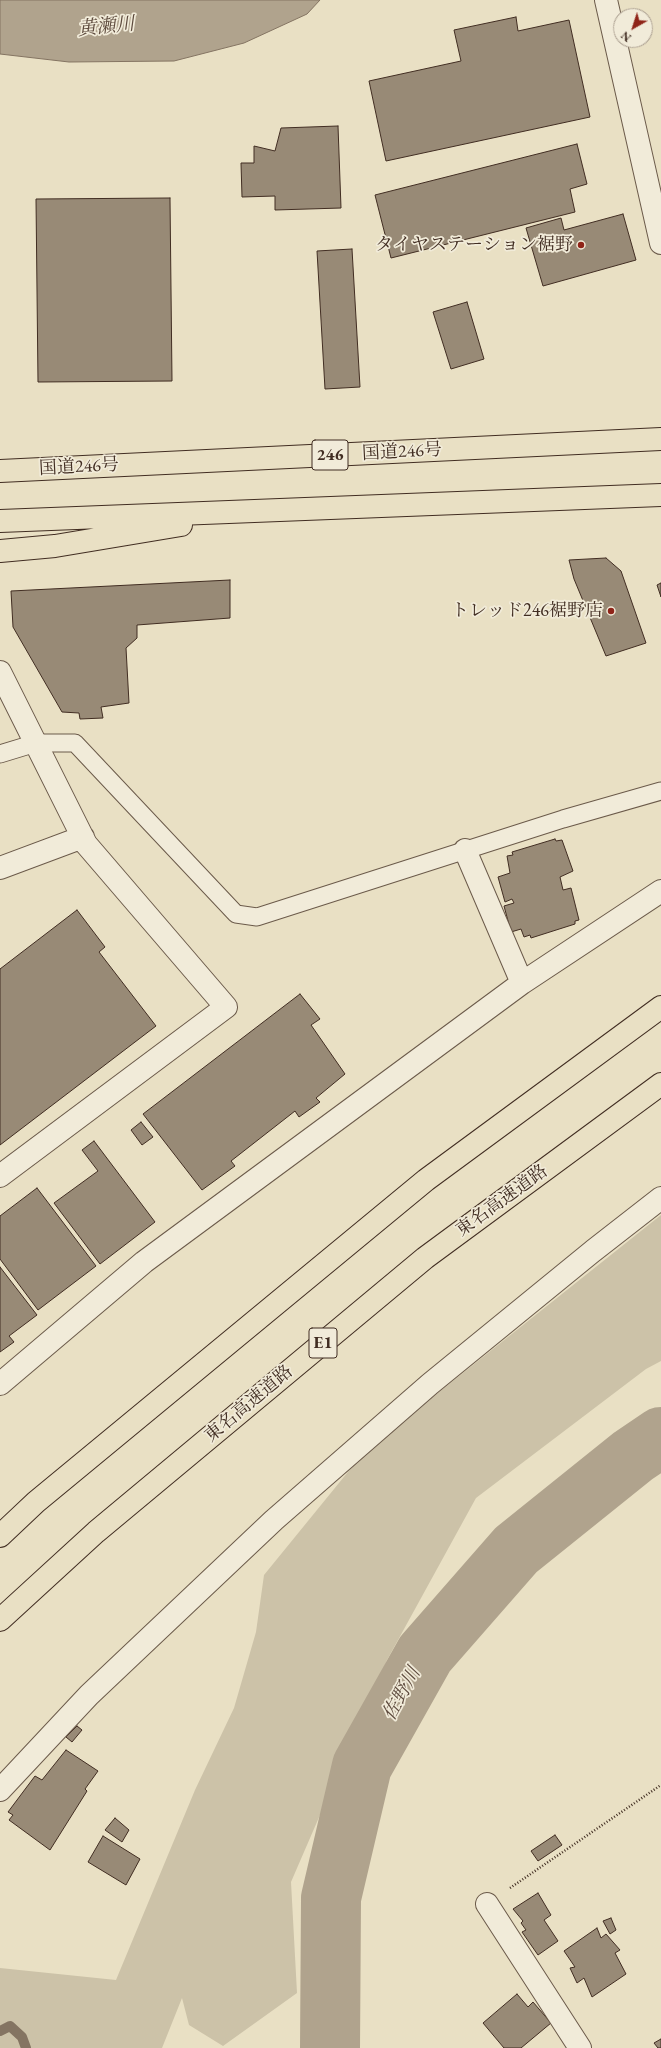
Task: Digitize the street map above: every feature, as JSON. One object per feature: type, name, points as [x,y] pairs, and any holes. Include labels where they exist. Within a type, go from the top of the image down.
[{"type":"highway","name":"国道246号","points":[[0,471],[661,439]]},
{"type":"highway","points":[[0,521],[661,495]]},
{"type":"highway","points":[[0,551],[55,546],[279,509]]},
{"type":"highway","points":[[0,1536],[36,1502],[426,1180],[661,1007]]},
{"type":"highway","name":"東名高速道路","points":[[0,1620],[96,1532],[425,1258],[661,1084]]},
{"type":"street","points":[[606,0],[661,243]]},
{"type":"street","points":[[0,672],[86,844],[226,1007],[0,1176]]},
{"type":"street","points":[[0,868],[82,837]]},
{"type":"street","points":[[465,850],[522,983]]},
{"type":"street","points":[[0,1384],[144,1262],[522,983],[661,891]]},
{"type":"street","points":[[0,1790],[89,1695],[274,1520],[436,1379],[593,1251],[661,1198]]},
{"type":"street","points":[[487,1904],[580,2048]]},
{"type":"lane","points":[[0,754],[36,743],[75,743],[236,914],[257,917],[465,850],[661,791]]},
{"type":"path","points":[[487,1904],[661,1785]]},
{"type":"shaded area","points":[[661,1215],[661,1361],[646,1369],[476,1498],[387,1660],[291,1882],[297,1993],[223,2046],[189,2025],[182,1998],[162,2048],[0,2048],[0,1968],[116,1980],[195,1790],[234,1708],[256,1632],[264,1575],[365,1451]]},
{"type":"water","name":"黄瀬川","points":[[0,0],[320,0],[307,14],[244,43],[174,61],[69,62],[0,54]]},
{"type":"building","points":[[516,17],[518,31],[569,20],[590,117],[386,161],[369,81],[461,61],[454,30]]},
{"type":"building","points":[[338,126],[341,208],[275,210],[275,196],[242,197],[241,163],[254,163],[254,146],[275,151],[281,128]]},
{"type":"building","points":[[577,144],[587,184],[570,189],[575,212],[391,258],[375,195]]},
{"type":"building","points":[[170,198],[172,381],[38,382],[36,199]]},
{"type":"building","name":"タイヤステーション裾野","points":[[623,214],[636,260],[543,286],[526,228],[561,218],[564,230]]},
{"type":"building","points":[[352,249],[360,387],[325,389],[317,251]]},
{"type":"building","points":[[467,302],[484,359],[451,369],[433,312]]},
{"type":"building","name":"トレッド246裾野店","points":[[606,558],[621,571],[646,643],[606,656],[574,579],[569,560]]},
{"type":"building","points":[[230,580],[230,618],[137,625],[137,638],[126,648],[129,703],[101,707],[103,718],[80,719],[79,713],[62,712],[13,627],[11,591]]},
{"type":"building","points":[[661,583],[661,597],[657,585]]},
{"type":"building","points":[[555,839],[556,841],[562,840],[573,871],[560,877],[563,890],[571,888],[579,920],[575,921],[575,924],[531,938],[530,935],[524,937],[521,929],[511,932],[504,906],[514,903],[512,899],[505,902],[498,877],[510,873],[507,856],[513,855],[512,852]]},
{"type":"building","points":[[77,910],[105,947],[99,952],[156,1026],[0,1145],[0,969]]},
{"type":"building","points":[[300,994],[320,1019],[311,1025],[345,1074],[316,1098],[320,1102],[299,1117],[295,1111],[231,1161],[235,1166],[202,1190],[143,1114]]},
{"type":"building","points":[[141,1122],[153,1137],[142,1145],[131,1130]]},
{"type":"building","points":[[94,1141],[155,1222],[100,1264],[54,1203],[98,1171],[82,1150]]},
{"type":"building","points":[[37,1188],[96,1266],[38,1310],[0,1259],[0,1216]]},
{"type":"building","points":[[0,1267],[37,1315],[9,1336],[14,1342],[0,1352]]},
{"type":"building","points":[[77,1726],[82,1730],[72,1742],[66,1737]]},
{"type":"building","points":[[66,1750],[98,1771],[85,1789],[87,1791],[50,1850],[9,1820],[13,1815],[8,1812],[35,1776],[42,1780]]},
{"type":"building","points":[[115,1818],[129,1830],[122,1842],[105,1830]]},
{"type":"building","points":[[555,1835],[562,1845],[538,1861],[531,1851]]},
{"type":"building","points":[[103,1836],[140,1859],[126,1885],[88,1862]]},
{"type":"building","points":[[538,1893],[551,1915],[544,1920],[558,1941],[538,1955],[522,1932],[526,1930],[521,1923],[523,1921],[513,1909]]},
{"type":"building","points":[[611,1918],[616,1930],[610,1934],[603,1921]]},
{"type":"building","points":[[597,1928],[601,1938],[606,1934],[620,1950],[615,1953],[626,1974],[592,1997],[584,1978],[577,1983],[570,1968],[575,1967],[564,1951]]},
{"type":"building","points":[[517,1994],[528,2007],[533,2002],[551,2023],[521,2048],[504,2048],[483,2023]]},
{"type":"building","points":[[661,2039],[661,2048],[658,2048],[654,2043]]},
{"type":"waterway","name":"佐野川","points":[[330,2048],[331,1898],[362,1766],[425,1654],[516,1550],[633,1456],[661,1437]]},
{"type":"waterway","points":[[0,2031],[10,2026],[22,2037],[26,2048]]},
{"type":"place","name":"タイヤステーション裾野","points":[[581,245]]},
{"type":"place","name":"トレッド246裾野店","points":[[611,611]]}]
